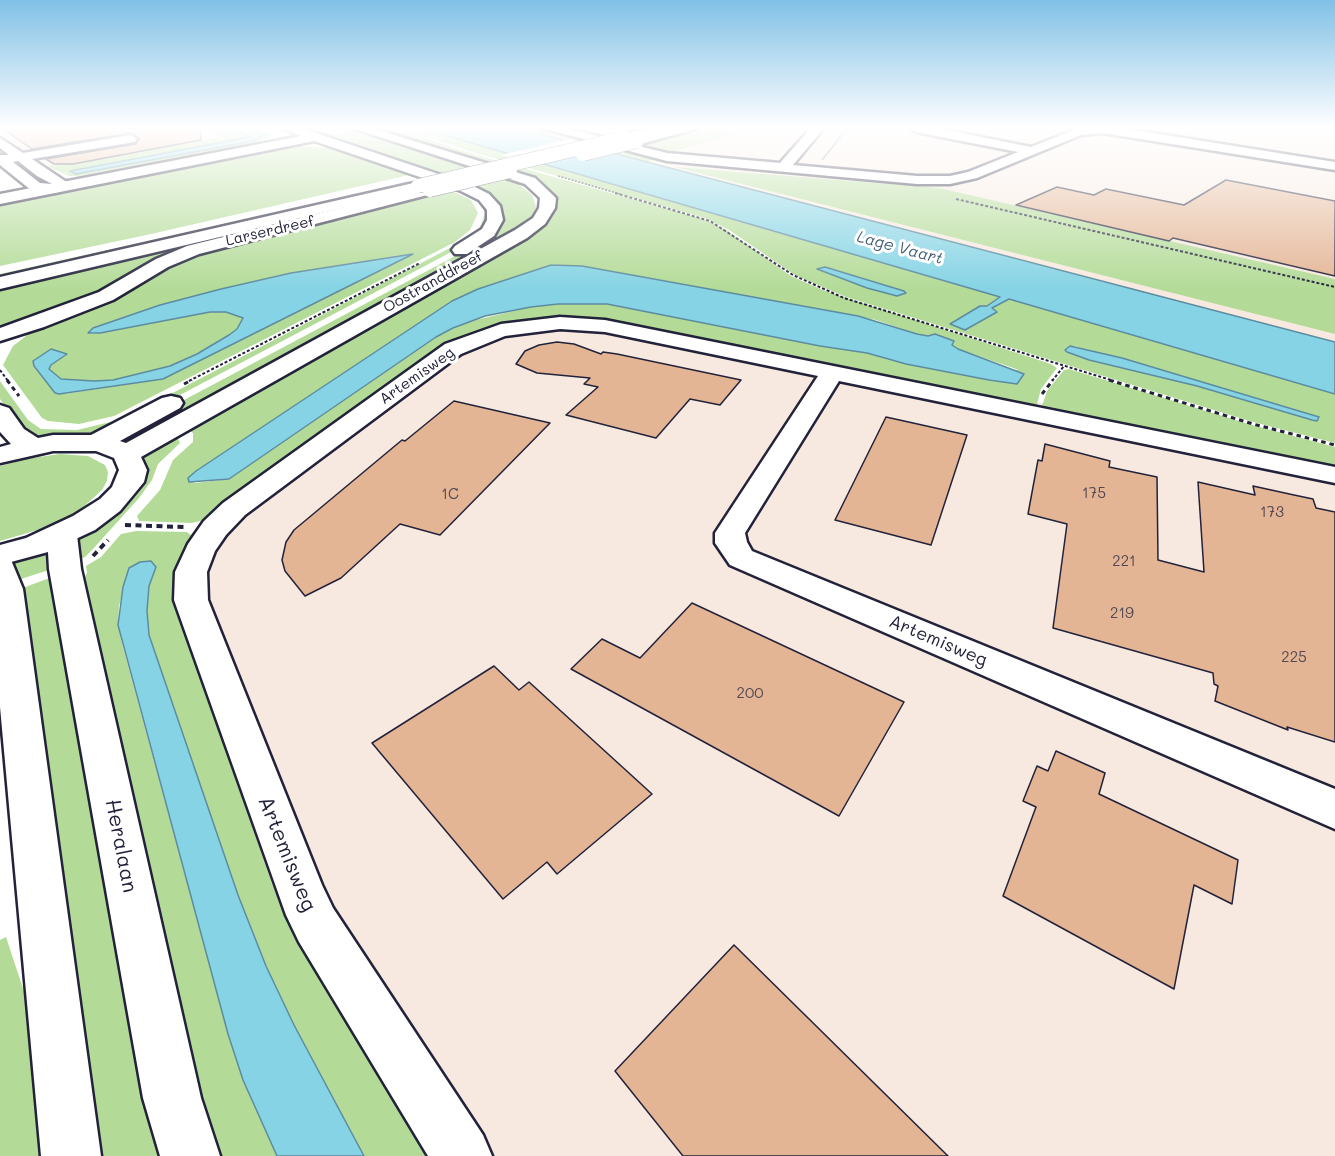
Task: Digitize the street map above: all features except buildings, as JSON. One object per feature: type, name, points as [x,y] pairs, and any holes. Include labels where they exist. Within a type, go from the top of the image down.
[{"type":"street","points":[[0,194],[34,182]]},
{"type":"street","points":[[45,182],[57,186]]},
{"type":"street","points":[[0,199],[76,182]]},
{"type":"street","name":"Larserdreef","points":[[0,270],[393,182]]},
{"type":"street","name":"Larserdreef","points":[[0,335],[106,296],[162,263],[193,250],[448,182]]},
{"type":"street","name":"Oostranddreef","points":[[265,354],[472,244],[488,232],[495,220],[495,209],[491,203],[475,192],[451,182]]},
{"type":"street","name":"Oostranddreef","points":[[126,454],[521,234],[539,221],[547,208],[548,198],[530,182]]},
{"type":"street","name":"Larserdreef","points":[[0,283],[424,188]]},
{"type":"street","name":"Artemisweg","points":[[462,1156],[316,925],[292,871],[191,600],[191,572],[199,551],[215,528],[252,495],[443,355],[463,344],[501,330],[544,324],[605,326],[1335,475]]},
{"type":"street","name":"Artemisweg","points":[[832,373],[729,533],[730,543],[741,558],[1335,809]]},
{"type":"street","points":[[96,443],[185,390]]},
{"type":"street","points":[[10,406],[15,435],[33,447]]},
{"type":"street","points":[[0,455],[33,447],[76,442],[96,443],[114,447],[126,454],[133,470],[130,482],[122,494],[84,523],[37,545],[0,555]]},
{"type":"street","name":"Heralaan","points":[[62,535],[65,569],[172,1098],[190,1156]]},
{"type":"street","points":[[0,568],[6,589],[10,621],[71,1156]]},
{"type":"path","points":[[576,182],[710,221],[793,275],[844,298],[1253,424],[1335,445]]},
{"type":"path","points":[[953,198],[1335,286]]},
{"type":"path","name":"Oostranddreef","points":[[185,390],[427,259]]},
{"type":"path","points":[[1037,414],[1043,391],[1064,366]]},
{"type":"path","points":[[0,370],[10,406]]},
{"type":"path","points":[[122,525],[215,528]]},
{"type":"shaded area","points":[[722,182],[1335,182],[1335,342]]},
{"type":"shaded area","points":[[541,317],[869,369],[1335,461],[1335,1156],[401,1156],[320,1010],[172,625],[171,567],[185,542],[206,515],[378,386]]},
{"type":"green space","points":[[94,182],[379,182],[0,266],[0,200]]},
{"type":"green space","points":[[413,182],[421,182],[0,280],[0,274]]},
{"type":"green space","points":[[449,182],[515,182],[532,195],[536,206],[535,212],[527,224],[170,423],[152,417],[474,246],[502,217],[500,206],[490,197]]},
{"type":"green space","points":[[525,182],[572,182],[703,219],[726,230],[791,276],[825,291],[1051,364],[1057,368],[1041,389],[1036,408],[609,323],[497,327],[208,519],[192,523],[139,521],[137,516],[160,490],[173,460],[193,442],[193,433],[186,428],[537,226],[543,188]],"holes":[[[551,265],[582,266],[876,320],[917,334],[952,342],[953,346],[958,349],[1019,370],[889,360],[868,353],[820,346],[607,304],[558,304],[531,307],[467,322],[436,337],[229,479],[195,483],[188,478],[452,301],[478,289]]]},
{"type":"green space","points":[[578,182],[605,182],[1000,297],[951,324],[965,330],[997,312],[992,308],[1009,299],[1335,394],[1335,443],[1253,422],[846,297],[795,275],[729,230],[705,218]],"holes":[[[1074,346],[1202,382],[1312,420],[1197,386],[1090,360],[1065,350]]]},
{"type":"green space","points":[[734,182],[863,182],[939,188],[1335,279],[1335,334]]},
{"type":"green space","points":[[425,189],[221,240],[119,285],[0,332],[0,289]]},
{"type":"green space","points":[[448,189],[471,200],[478,213],[470,230],[455,242],[114,416],[79,424],[48,421],[42,418],[3,365],[13,346],[35,329],[176,259]],"holes":[[[412,254],[163,379],[64,394],[55,393],[34,367],[33,361],[67,354],[51,365],[49,370],[61,379],[94,381],[113,380],[170,366],[197,354],[229,335],[237,329],[243,318],[226,312],[210,312],[100,333],[91,334],[89,331],[160,305],[221,289],[291,273]]]},
{"type":"green space","points":[[468,192],[486,205],[489,215],[486,226],[459,248],[142,415],[142,409],[469,238],[480,227],[485,213],[481,204]]},
{"type":"green space","points":[[1069,369],[1252,425],[1335,447],[1335,469],[1041,409],[1047,391],[1064,370]]},
{"type":"green space","points":[[0,381],[28,420],[41,429],[77,430],[123,419],[113,429],[87,436],[36,438],[20,429],[0,399]]},
{"type":"green space","points":[[176,434],[180,443],[158,464],[152,480],[139,498],[85,557],[74,562],[76,540],[143,471],[145,452]]},
{"type":"green space","points":[[60,454],[88,456],[105,465],[108,472],[107,481],[102,490],[79,511],[61,521],[0,541],[0,466],[25,459]]},
{"type":"green space","points":[[136,531],[187,532],[192,536],[192,541],[176,575],[175,605],[272,884],[295,939],[428,1156],[364,1156],[294,1025],[266,966],[238,895],[149,635],[147,611],[149,586],[156,567],[129,568],[119,606],[118,625],[123,647],[228,1034],[243,1080],[277,1156],[213,1156],[80,585],[87,573],[86,566],[101,557],[121,534]]},
{"type":"green space","points":[[49,550],[55,568],[15,581],[14,563]]},
{"type":"green space","points":[[55,576],[169,1156],[90,1156],[17,590]]},
{"type":"green space","points":[[6,937],[40,1040],[52,1156],[0,1156],[0,940]]},
{"type":"water","name":"Lage Vaart","points":[[605,182],[723,182],[1335,342],[1335,394],[1009,299],[992,308],[997,312],[965,330],[950,324],[1000,297]]},
{"type":"water","points":[[413,254],[163,379],[59,394],[55,393],[34,366],[33,361],[51,349],[67,354],[49,369],[61,379],[113,380],[170,366],[197,354],[229,335],[237,329],[243,318],[226,312],[210,312],[100,333],[88,333],[93,328],[160,305],[221,289],[291,273]]},
{"type":"water","points":[[551,265],[582,266],[858,316],[917,334],[928,336],[935,334],[954,341],[952,345],[958,349],[1024,374],[1017,384],[989,380],[906,364],[867,353],[820,346],[607,304],[558,304],[531,307],[485,316],[453,328],[436,337],[229,479],[189,482],[188,478],[196,471],[452,301],[478,289]]},
{"type":"water","points":[[825,267],[906,293],[897,296],[867,288],[817,269]]},
{"type":"water","points":[[1070,346],[1122,358],[1319,417],[1317,421],[1312,420],[1197,386],[1089,360],[1067,352],[1065,350]]},
{"type":"water","points":[[151,561],[156,567],[149,586],[147,611],[149,635],[238,895],[266,966],[294,1025],[364,1156],[277,1156],[243,1080],[228,1034],[118,625],[123,587],[129,568],[140,562]]}]
